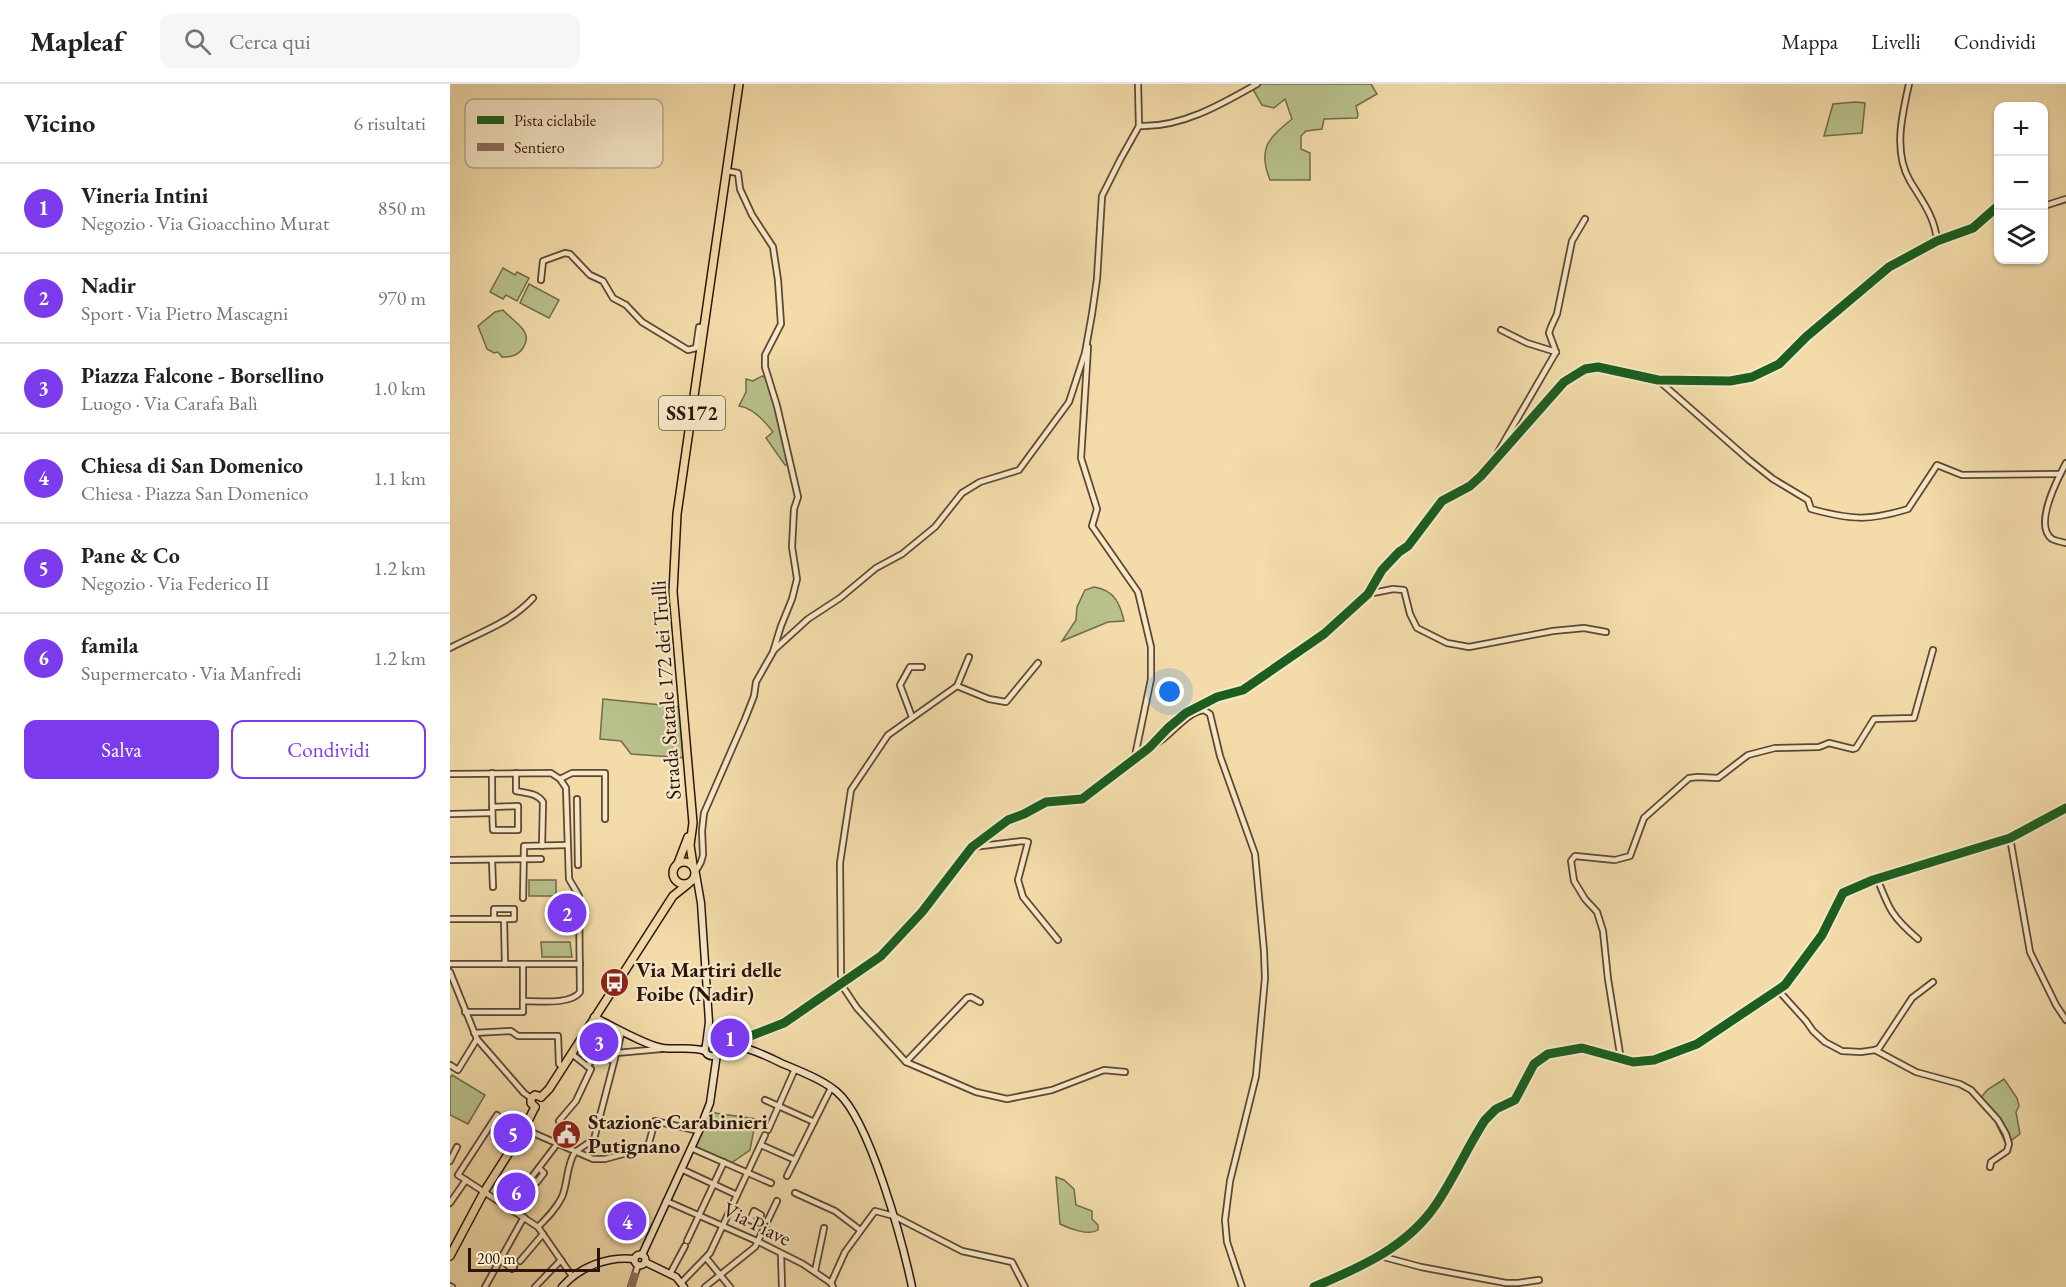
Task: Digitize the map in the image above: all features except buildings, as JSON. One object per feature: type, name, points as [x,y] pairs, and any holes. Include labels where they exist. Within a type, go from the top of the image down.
[{"type":"main road","name":"Strada Statale 172 dei Trulli","points":[[690,865],[693,823],[673,592],[677,514],[739,84]]},
{"type":"main road","points":[[693,823],[680,859],[690,865],[700,906],[709,1022],[707,1051],[713,1078]]},
{"type":"main road","points":[[673,896],[673,870],[690,865]]},
{"type":"main road","points":[[450,1256],[484,1192],[524,1129],[535,1107],[542,1105],[542,1097],[563,1069],[673,896],[693,880],[690,865]]},
{"type":"main road","points":[[674,878],[696,892],[700,906]]},
{"type":"main road","points":[[594,1017],[652,1045],[664,1048],[691,1047],[707,1051],[714,1056],[716,1048]]},
{"type":"main road","points":[[634,1259],[635,1264],[642,1265],[666,1201],[710,1102],[716,1048],[709,1022]]},
{"type":"main road","points":[[707,1051],[734,1045],[795,1069],[831,1088],[841,1096],[861,1129],[894,1216],[912,1287]]},
{"type":"main road","points":[[535,1107],[531,1098],[535,1095],[542,1097]]},
{"type":"main road","points":[[562,1287],[572,1276],[595,1264],[621,1258],[634,1259],[637,1255],[670,1274],[682,1285]]},
{"type":"street","points":[[772,652],[808,619],[840,598],[876,568],[902,554],[934,527],[962,493],[980,482],[1019,470],[1069,402],[1085,353],[1090,324],[1097,279],[1102,196],[1139,126],[1138,84]]},
{"type":"street","points":[[1139,126],[1166,125],[1184,119],[1214,107],[1257,84]]},
{"type":"street","points":[[1909,84],[1902,115],[1901,148],[1907,174],[1931,215],[1936,228],[1937,241]]},
{"type":"street","points":[[690,865],[701,862],[704,813],[751,704],[756,682],[772,652],[797,579],[792,547],[794,509],[798,497],[780,418],[765,367],[765,355],[781,324],[773,247],[752,215],[740,189],[738,173],[727,171]]},
{"type":"street","points":[[2048,204],[2066,199]]},
{"type":"street","points":[[1149,748],[1186,713],[1207,701],[1243,690],[1324,634],[1368,594],[1382,570],[1408,546],[1442,501],[1470,486],[1557,390],[1575,374],[1585,369],[1598,367],[1658,380],[1730,381],[1752,377],[1779,364],[1806,337],[1889,267],[1937,241],[1973,228],[1994,210]]},
{"type":"street","points":[[1556,352],[1549,333],[1557,314],[1572,242],[1585,219]]},
{"type":"street","points":[[541,279],[543,261],[565,253],[570,254],[590,274],[603,281],[613,298],[626,305],[642,322],[676,344],[693,350],[696,348],[699,327],[704,327]]},
{"type":"street","points":[[1090,324],[1081,458],[1097,509],[1092,526],[1138,592],[1151,647],[1151,679],[1135,757]]},
{"type":"street","points":[[1501,330],[1527,343],[1556,352]]},
{"type":"street","points":[[1491,465],[1556,352]]},
{"type":"street","points":[[1658,380],[1749,460],[1773,479],[1808,500],[1811,509],[1842,518],[1880,517],[1908,509],[1936,465],[1962,475],[2060,474]]},
{"type":"street","points":[[2066,463],[2049,498],[2046,527],[2054,540],[2066,543]]},
{"type":"street","points":[[1368,594],[1393,589],[1404,590],[1410,614],[1417,628],[1447,643],[1469,647],[1553,631],[1584,628],[1606,632]]},
{"type":"street","points":[[450,648],[512,618],[533,598]]},
{"type":"street","points":[[1621,1060],[1603,931],[1597,912],[1574,881],[1571,861],[1575,856],[1615,860],[1630,856],[1644,818],[1689,778],[1718,778],[1748,755],[1775,748],[1819,747],[1829,743],[1853,749],[1856,748],[1874,719],[1914,718],[1933,650]]},
{"type":"street","points":[[969,657],[957,686],[888,735],[851,790],[840,863],[841,975],[843,982],[841,984],[857,1008],[906,1062],[976,1092],[1007,1099],[1052,1090],[1104,1070],[1125,1072]]},
{"type":"street","points":[[957,686],[990,699],[1006,702],[1038,663]]},
{"type":"street","points":[[912,717],[900,685],[910,668],[922,668]]},
{"type":"street","points":[[734,1045],[740,1040],[784,1023],[881,956],[922,912],[972,848],[1008,820],[1046,802],[1082,799],[1135,757],[1160,742],[1193,714],[1208,711],[1220,756],[1255,854],[1264,951],[1265,978],[1254,1087],[1230,1181],[1226,1220],[1227,1242],[1242,1287]]},
{"type":"street","points":[[492,773],[492,807],[492,813],[493,830],[518,830],[518,806],[492,807]]},
{"type":"street","points":[[516,773],[516,791],[540,797],[543,802],[542,846]]},
{"type":"street","points":[[450,774],[551,773],[560,779],[566,788],[568,879],[579,896],[580,993],[569,1000],[523,1001]]},
{"type":"street","points":[[560,779],[572,773],[605,773],[605,819]]},
{"type":"street","points":[[577,799],[578,865]]},
{"type":"street","points":[[1314,1287],[1362,1267],[1402,1242],[1436,1204],[1485,1120],[1496,1109],[1515,1100],[1539,1059],[1548,1054],[1582,1048],[1633,1062],[1654,1060],[1686,1050],[1778,990],[1794,975],[1822,935],[1843,893],[1877,878],[2010,838],[2066,808]]},
{"type":"street","points":[[450,814],[492,813]]},
{"type":"street","points":[[567,817],[578,816]]},
{"type":"street","points":[[2010,838],[2030,952],[2056,1005],[2066,1020]]},
{"type":"street","points":[[972,848],[1028,842],[1018,880],[1023,897],[1058,940]]},
{"type":"street","points":[[523,898],[524,846],[567,845]]},
{"type":"street","points":[[690,865],[702,848]]},
{"type":"street","points":[[450,860],[541,859]]},
{"type":"street","points":[[492,860],[493,887]]},
{"type":"street","points":[[1877,878],[1889,909],[1898,921],[1918,939]]},
{"type":"street","points":[[450,919],[514,919],[514,909],[494,909],[494,918]]},
{"type":"street","points":[[504,919],[505,964]]},
{"type":"street","points":[[450,964],[579,964]]},
{"type":"street","points":[[465,1012],[523,1012],[524,964]]},
{"type":"street","points":[[450,972],[477,1039],[510,1078],[531,1098]]},
{"type":"street","points":[[1778,990],[1825,1042],[1842,1051],[1861,1052],[1879,1048],[1912,998],[1934,982]]},
{"type":"street","points":[[906,1062],[967,998],[972,997],[980,1002]]},
{"type":"street","points":[[538,1227],[554,1211],[562,1196],[570,1159],[575,1152],[594,1138],[622,1030]]},
{"type":"street","points":[[474,1033],[511,1031],[518,1036],[558,1035],[559,1064],[563,1069]]},
{"type":"street","points":[[450,1065],[458,1070],[477,1039]]},
{"type":"street","points":[[616,1053],[664,1048]]},
{"type":"street","points":[[1875,1050],[1916,1072],[1960,1084],[1971,1090],[1986,1105],[1998,1120],[2009,1144],[2007,1151],[1991,1162],[1990,1167]]},
{"type":"street","points":[[559,1121],[576,1101],[591,1069],[572,1054]]},
{"type":"street","points":[[587,1066],[597,1055],[614,1061]]},
{"type":"street","points":[[682,1285],[707,1258],[724,1226],[795,1069]]},
{"type":"street","points":[[787,1176],[831,1088]]},
{"type":"street","points":[[765,1100],[814,1122]]},
{"type":"street","points":[[458,1175],[497,1115]]},
{"type":"street","points":[[524,1129],[593,1159],[605,1160],[640,1150],[649,1143],[655,1121],[699,1131]]},
{"type":"street","points":[[539,1168],[556,1144]]},
{"type":"street","points":[[761,1145],[795,1160]]},
{"type":"street","points":[[457,1148],[450,1160],[462,1168]]},
{"type":"street","points":[[691,1148],[771,1183]]},
{"type":"street","points":[[670,1274],[724,1162]]},
{"type":"street","points":[[681,1169],[738,1196]]},
{"type":"street","points":[[450,1171],[538,1227],[572,1276]]},
{"type":"street","points":[[450,1203],[466,1180]]},
{"type":"street","points":[[795,1193],[835,1211],[860,1230]]},
{"type":"street","points":[[705,1287],[755,1247],[777,1200]]},
{"type":"street","name":"Via Piave","points":[[666,1201],[759,1242],[815,1271],[832,1285]]},
{"type":"street","points":[[832,1285],[845,1252],[874,1211],[894,1216],[962,1251],[1012,1262],[1025,1287]]},
{"type":"street","points":[[484,1287],[524,1217]]},
{"type":"street","points":[[757,1223],[766,1227]]},
{"type":"street","points":[[815,1271],[824,1228]]},
{"type":"street","points":[[520,1261],[543,1234]]},
{"type":"street","points":[[781,1254],[782,1287]]},
{"type":"street","points":[[1380,1256],[1421,1267],[1506,1283],[1539,1280]]},
{"type":"street","points":[[707,1258],[730,1287]]},
{"type":"street","points":[[500,1259],[512,1269],[514,1267]]},
{"type":"street","points":[[535,1287],[561,1260]]},
{"type":"street","points":[[631,1287],[638,1266]]},
{"type":"green space","points":[[1254,84],[1371,84],[1377,94],[1356,106],[1357,118],[1324,119],[1322,129],[1306,131],[1301,136],[1301,149],[1310,153],[1310,180],[1270,180],[1266,169],[1265,152],[1272,138],[1292,119],[1285,99],[1274,108],[1262,105],[1251,86]]},
{"type":"green space","points":[[1865,103],[1862,133],[1824,136],[1833,104]]},
{"type":"green space","points":[[503,268],[515,275],[517,272],[529,278],[517,301],[506,295],[503,299],[490,292]]},
{"type":"green space","points":[[529,284],[559,300],[549,318],[520,303]]},
{"type":"green space","points":[[503,310],[524,331],[526,342],[519,353],[502,357],[498,352],[494,353],[487,349],[478,326],[495,312]]},
{"type":"green space","points":[[762,376],[767,379],[791,465],[785,465],[766,438],[773,432],[766,423],[754,412],[739,406],[746,392],[746,379],[753,381]]},
{"type":"green space","points":[[1094,587],[1107,591],[1115,598],[1124,621],[1108,622],[1062,641],[1076,620],[1077,607],[1085,590]]},
{"type":"green space","points":[[603,699],[682,707],[686,758],[631,754],[621,741],[600,739]]},
{"type":"green space","points":[[529,880],[556,880],[556,896],[529,896]]},
{"type":"green space","points":[[541,942],[570,942],[572,957],[542,957]]},
{"type":"green space","points":[[452,1075],[485,1095],[468,1124],[450,1115],[450,1078]]},
{"type":"green space","points":[[2004,1079],[2017,1098],[2019,1106],[2016,1112],[2020,1134],[2006,1144],[1991,1113],[1979,1100],[1987,1090]]},
{"type":"green space","points":[[708,1112],[756,1119],[750,1150],[730,1164],[696,1147]]},
{"type":"green space","points":[[1056,1177],[1064,1180],[1074,1189],[1076,1205],[1092,1211],[1092,1219],[1098,1225],[1098,1230],[1085,1232],[1060,1224]]},
{"type":"marked path","points":[[631,1287],[638,1265]]},
{"type":"cycle path","points":[[738,1045],[740,1040],[784,1023],[881,956],[922,912],[972,847],[1008,820],[1046,802],[1082,799],[1149,748],[1186,713],[1217,697],[1243,690],[1324,634],[1368,594],[1382,570],[1408,546],[1442,501],[1470,486],[1481,476],[1564,382],[1585,369],[1598,367],[1658,380],[1730,381],[1752,377],[1779,364],[1806,337],[1889,267],[1937,241],[1973,228],[1994,210]]},
{"type":"cycle path","points":[[1314,1287],[1366,1263],[1398,1244],[1412,1232],[1437,1203],[1485,1120],[1496,1109],[1515,1100],[1534,1064],[1548,1054],[1582,1048],[1633,1062],[1654,1060],[1697,1044],[1785,985],[1822,935],[1843,893],[1873,880],[2010,838],[2066,808]]},
{"type":"place","name":"Nadir","points":[[567,913]]},
{"type":"place","name":"Via Martiri delle Foibe (Nadir)","points":[[615,982]]},
{"type":"place","name":"Vineria Intini","points":[[730,1038]]},
{"type":"place","name":"Piazza Falcone - Borsellino","points":[[599,1042]]},
{"type":"place","name":"Pane & Co","points":[[513,1133]]},
{"type":"place","name":"Stazione Carabinieri Putignano","points":[[567,1134]]},
{"type":"place","name":"famila","points":[[516,1192]]},
{"type":"place","name":"Chiesa di San Domenico","points":[[627,1221]]}]
